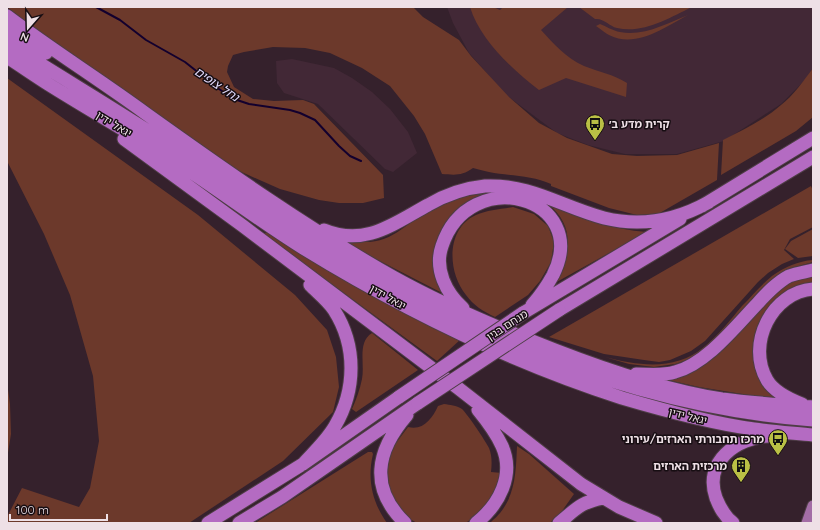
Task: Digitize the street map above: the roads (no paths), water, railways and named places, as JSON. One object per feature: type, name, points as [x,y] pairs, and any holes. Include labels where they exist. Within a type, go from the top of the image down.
[{"type":"highway","points":[[7,16],[184,141],[335,242],[394,277],[476,318],[582,361],[671,388],[720,398],[764,404],[813,407]]},
{"type":"highway","points":[[7,29],[29,43],[99,81]]},
{"type":"highway","name":"יגאל ידין","points":[[7,43],[166,142],[320,244],[381,280],[477,329],[567,366],[647,391],[696,403],[777,418],[813,420]]},
{"type":"highway","name":"יגאל ידין","points":[[7,56],[48,84],[172,160],[321,259],[407,308],[465,336],[517,360],[590,387],[640,403],[704,420],[754,429],[813,435]]},
{"type":"highway","points":[[48,84],[243,226],[458,388],[581,484],[603,498],[656,523]]},
{"type":"highway","points":[[539,301],[709,202],[813,138]]},
{"type":"highway","name":"מנחם בגין","points":[[239,523],[282,497],[418,403],[559,310],[813,157]]},
{"type":"highway","points":[[272,201],[315,226],[339,235],[348,236],[367,235],[377,232],[395,224],[439,199],[461,191],[484,186],[522,189],[544,195],[603,218],[620,221],[651,222],[695,210],[709,202]]},
{"type":"highway","points":[[476,318],[456,302],[448,291],[442,275],[440,256],[445,237],[460,216],[472,206],[485,200],[507,198],[526,200],[544,211],[558,229],[560,242],[559,257],[556,269],[539,301]]},
{"type":"highway","points":[[243,226],[319,293],[334,309],[350,346],[352,366],[350,388],[344,409],[334,428],[303,464]]},
{"type":"highway","points":[[620,373],[665,374],[684,369],[704,357],[715,347],[776,285],[789,276],[800,272],[813,270]]},
{"type":"highway","points":[[813,289],[796,293],[787,298],[774,310],[764,328],[761,339],[760,358],[767,380],[774,388],[784,396],[813,407]]},
{"type":"highway","name":"מנחם בגין","points":[[208,523],[303,464],[539,301]]},
{"type":"highway","points":[[458,388],[473,404],[496,434],[503,448],[506,461],[504,483],[501,494],[490,511],[476,523]]},
{"type":"highway","points":[[405,523],[397,516],[384,495],[380,474],[385,449],[395,432],[418,403]]},
{"type":"highway","points":[[733,523],[721,510],[714,488],[716,471],[724,455],[737,444],[752,438],[813,435]]},
{"type":"highway","points":[[559,523],[578,506],[586,502],[603,498]]},
{"type":"main road","points":[[807,523],[813,506]]},
{"type":"waterway","name":"נחל צופים","points":[[96,7],[120,20],[146,40],[185,62],[234,99],[249,104],[290,110],[315,120],[350,156],[361,161]]},
{"type":"place","name":"קרית מדע ב׳","points":[[595,141]]},
{"type":"place","name":"מרכז תחבורתי הארזים/עירוני","points":[[778,456]]},
{"type":"place","name":"מרכזית הארזים","points":[[741,483]]}]
